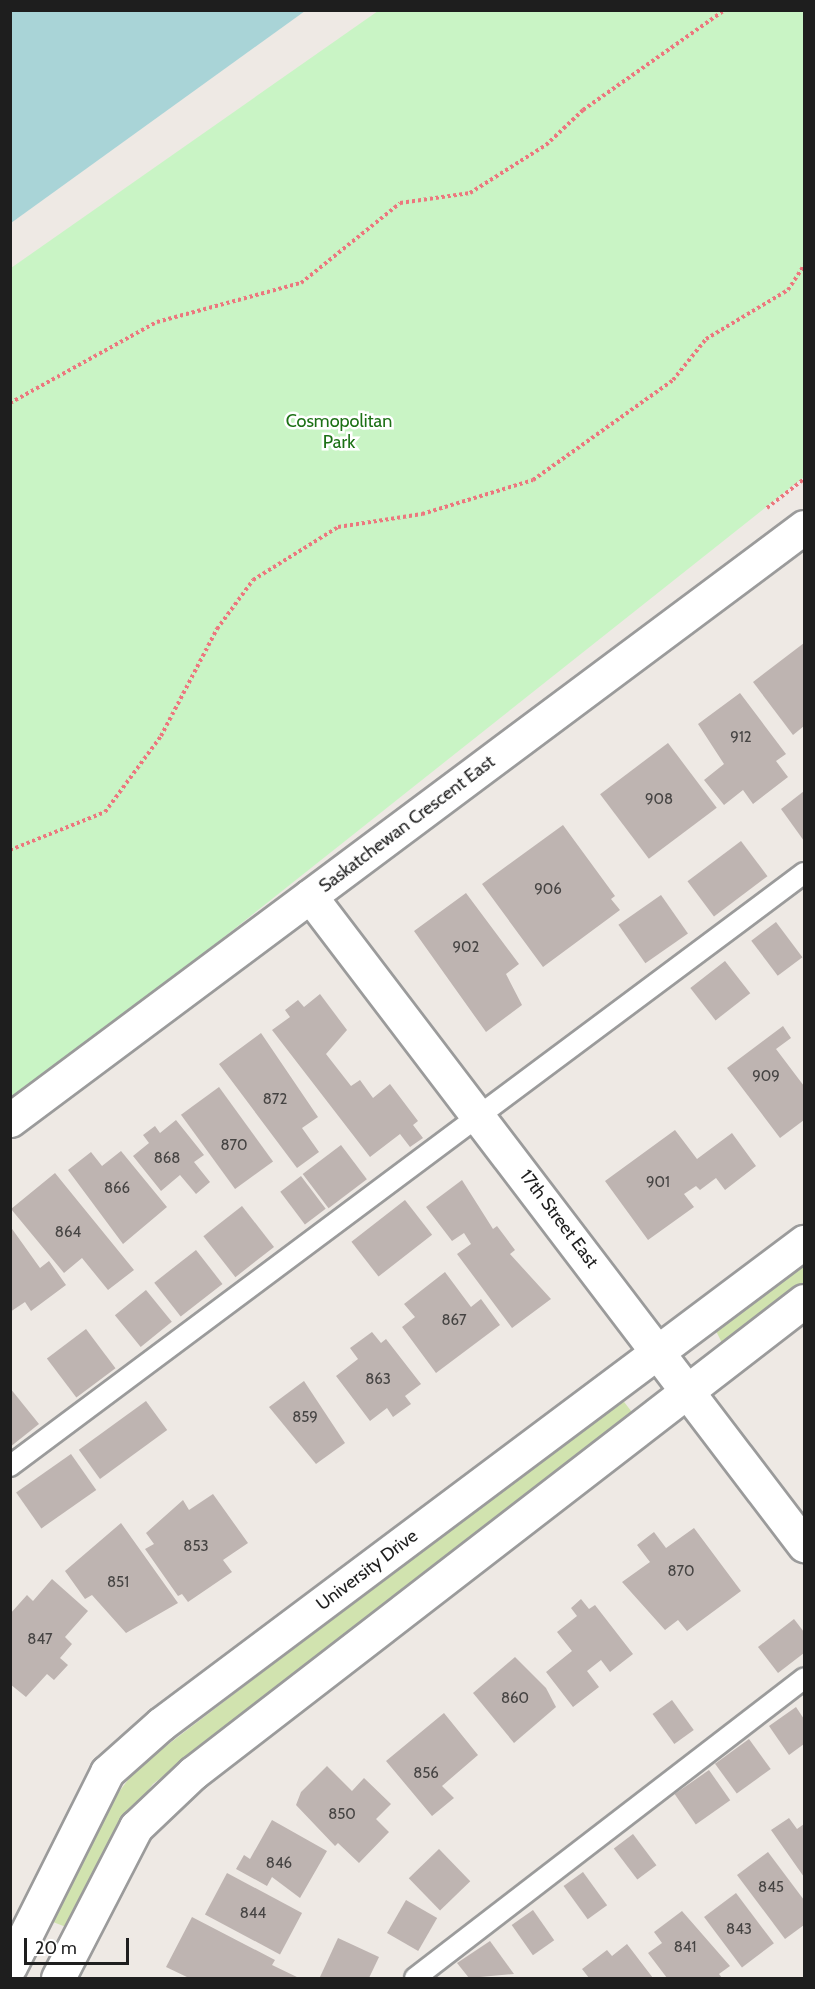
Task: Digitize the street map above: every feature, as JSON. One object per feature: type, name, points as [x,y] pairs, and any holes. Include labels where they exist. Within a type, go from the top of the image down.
[{"type":"street","name":"Saskatchewan Crescent East","points":[[10,1120],[804,528]]},
{"type":"street","name":"17th Street East","points":[[310,896],[482,1118],[804,1545]]},
{"type":"street","name":"University Drive","points":[[11,1964],[107,1772],[161,1724],[804,1242]]},
{"type":"street","points":[[58,1978],[136,1827],[193,1773],[804,1301]]},
{"type":"street","points":[[11,1964],[44,1978]]},
{"type":"lane","points":[[10,1466],[482,1118],[804,873]]},
{"type":"lane","points":[[416,1978],[804,1678]]},
{"type":"path","points":[[10,403],[157,322],[301,283],[400,203],[470,193],[546,145],[583,110],[725,10]]},
{"type":"path","points":[[10,850],[105,812],[161,736],[217,629],[253,580],[338,527],[422,514],[533,480],[673,380],[706,339],[788,290],[804,265]]},
{"type":"green space","name":"Cosmopolitan Park","points":[[378,11],[804,11],[804,477],[11,1106],[11,268]]},
{"type":"green space","points":[[804,1261],[804,1288],[723,1345],[715,1329]]},
{"type":"green space","points":[[621,1398],[635,1416],[153,1784],[126,1819],[66,1927],[53,1922],[51,1915],[99,1819],[136,1769]]},
{"type":"water","points":[[11,10],[305,10],[305,11],[11,223]]},
{"type":"building","points":[[804,643],[804,726],[793,735],[753,682]]},
{"type":"building","points":[[740,693],[786,754],[776,761],[788,777],[753,804],[743,790],[724,805],[704,780],[724,764],[698,724]]},
{"type":"building","points":[[668,743],[717,808],[649,859],[600,794]]},
{"type":"building","points":[[804,791],[804,841],[781,809]]},
{"type":"building","points":[[563,825],[615,896],[611,899],[620,910],[543,967],[482,884]]},
{"type":"building","points":[[741,841],[767,876],[714,916],[687,881]]},
{"type":"building","points":[[466,893],[519,964],[506,974],[522,1005],[486,1032],[414,931]]},
{"type":"building","points":[[661,895],[688,934],[645,963],[618,925]]},
{"type":"building","points":[[776,922],[802,957],[778,976],[751,941]]},
{"type":"building","points":[[725,961],[750,993],[716,1020],[690,988]]},
{"type":"building","points":[[320,994],[347,1030],[326,1054],[351,1086],[360,1080],[373,1098],[390,1084],[418,1121],[413,1125],[423,1138],[410,1147],[400,1134],[370,1157],[272,1030],[290,1017],[285,1010],[298,1000],[304,1007]]},
{"type":"building","points":[[783,1026],[791,1038],[776,1049],[804,1086],[804,1120],[780,1138],[727,1068]]},
{"type":"building","points":[[261,1033],[318,1117],[302,1128],[319,1152],[297,1168],[219,1064]]},
{"type":"building","points":[[219,1087],[273,1161],[235,1189],[181,1115]]},
{"type":"building","points":[[176,1120],[204,1155],[194,1162],[210,1182],[196,1194],[180,1175],[161,1191],[133,1156],[149,1143],[143,1135],[155,1126],[160,1133]]},
{"type":"building","points":[[675,1130],[697,1159],[732,1133],[756,1166],[725,1190],[716,1178],[700,1190],[696,1186],[684,1194],[694,1207],[648,1240],[605,1181]]},
{"type":"building","points":[[341,1145],[367,1179],[329,1208],[303,1174]]},
{"type":"building","points":[[121,1151],[167,1207],[123,1244],[68,1170],[91,1152],[102,1166]]},
{"type":"building","points":[[55,1173],[134,1270],[108,1290],[82,1258],[64,1273],[11,1209]]},
{"type":"building","points":[[301,1176],[326,1209],[305,1224],[280,1192]]},
{"type":"building","points":[[462,1180],[493,1229],[497,1226],[515,1250],[510,1254],[551,1299],[512,1328],[457,1254],[471,1244],[464,1233],[452,1241],[426,1207]]},
{"type":"building","points":[[405,1200],[432,1235],[379,1277],[351,1242]]},
{"type":"building","points":[[242,1206],[274,1247],[235,1277],[203,1236]]},
{"type":"building","points":[[10,1226],[40,1268],[49,1261],[66,1285],[31,1311],[25,1302],[10,1312]]},
{"type":"building","points":[[196,1250],[222,1284],[181,1317],[154,1283]]},
{"type":"building","points":[[445,1272],[471,1307],[481,1299],[500,1325],[436,1373],[402,1327],[415,1317],[404,1304]]},
{"type":"building","points":[[146,1290],[172,1322],[141,1347],[115,1315]]},
{"type":"building","points":[[86,1329],[115,1368],[76,1398],[47,1358]]},
{"type":"building","points":[[372,1332],[381,1343],[386,1339],[421,1384],[405,1396],[411,1404],[393,1417],[387,1408],[370,1421],[336,1376],[358,1359],[350,1348]]},
{"type":"building","points":[[304,1381],[345,1443],[316,1464],[269,1407]]},
{"type":"building","points":[[10,1388],[39,1424],[10,1447]]},
{"type":"building","points":[[146,1401],[167,1430],[100,1479],[79,1450]]},
{"type":"building","points":[[71,1454],[96,1490],[41,1528],[16,1492]]},
{"type":"building","points":[[213,1494],[248,1543],[223,1560],[232,1572],[188,1602],[182,1594],[178,1596],[145,1549],[154,1544],[146,1533],[183,1500],[189,1510]]},
{"type":"building","points":[[121,1523],[178,1603],[126,1633],[92,1595],[85,1599],[65,1571]]},
{"type":"building","points":[[694,1528],[741,1591],[687,1631],[678,1620],[665,1630],[622,1582],[650,1562],[637,1545],[654,1532],[666,1548]]},
{"type":"building","points":[[52,1579],[88,1611],[65,1637],[72,1644],[60,1658],[68,1665],[54,1680],[47,1674],[26,1697],[10,1684],[10,1614],[27,1595],[33,1601]]},
{"type":"building","points":[[581,1599],[589,1609],[595,1605],[633,1654],[610,1672],[601,1660],[587,1671],[599,1687],[573,1707],[546,1672],[572,1651],[557,1632],[577,1616],[571,1608]]},
{"type":"building","points":[[794,1619],[804,1632],[804,1653],[778,1673],[758,1647]]},
{"type":"building","points":[[515,1657],[546,1688],[556,1707],[514,1743],[473,1693]]},
{"type":"building","points":[[672,1700],[694,1730],[674,1744],[653,1714]]},
{"type":"building","points":[[796,1707],[804,1719],[804,1744],[789,1755],[769,1726]]},
{"type":"building","points":[[444,1713],[478,1755],[442,1786],[454,1798],[432,1816],[386,1761]]},
{"type":"building","points":[[749,1739],[771,1769],[737,1794],[715,1764]]},
{"type":"building","points":[[327,1766],[352,1791],[364,1778],[391,1804],[376,1819],[389,1832],[359,1863],[338,1843],[335,1846],[296,1805],[301,1792]]},
{"type":"building","points":[[709,1770],[730,1800],[696,1824],[675,1794]]},
{"type":"building","points":[[789,1818],[797,1829],[804,1824],[804,1877],[771,1830]]},
{"type":"building","points":[[272,1820],[327,1851],[300,1898],[272,1877],[267,1886],[236,1869],[244,1855],[250,1859]]},
{"type":"building","points":[[633,1834],[656,1865],[637,1880],[614,1848]]},
{"type":"building","points":[[439,1849],[470,1881],[440,1911],[409,1878]]},
{"type":"building","points":[[768,1852],[804,1900],[804,1925],[785,1939],[737,1875]]},
{"type":"building","points":[[583,1872],[607,1905],[588,1919],[564,1886]]},
{"type":"building","points":[[227,1873],[302,1913],[280,1954],[205,1914]]},
{"type":"building","points":[[736,1893],[774,1943],[742,1967],[704,1917]]},
{"type":"building","points":[[406,1900],[437,1918],[418,1951],[387,1933]]},
{"type":"building","points":[[533,1910],[554,1940],[533,1955],[512,1925]]},
{"type":"building","points":[[682,1911],[730,1966],[719,1974],[722,1978],[667,1978],[648,1953],[662,1943],[654,1932]]},
{"type":"building","points":[[192,1917],[275,1960],[272,1965],[299,1978],[189,1978],[166,1967]]},
{"type":"building","points":[[338,1938],[379,1957],[369,1978],[320,1977]]},
{"type":"building","points":[[490,1941],[514,1974],[469,1978],[457,1963]]},
{"type":"building","points":[[627,1944],[653,1978],[589,1978],[582,1969],[607,1950],[612,1956]]}]
